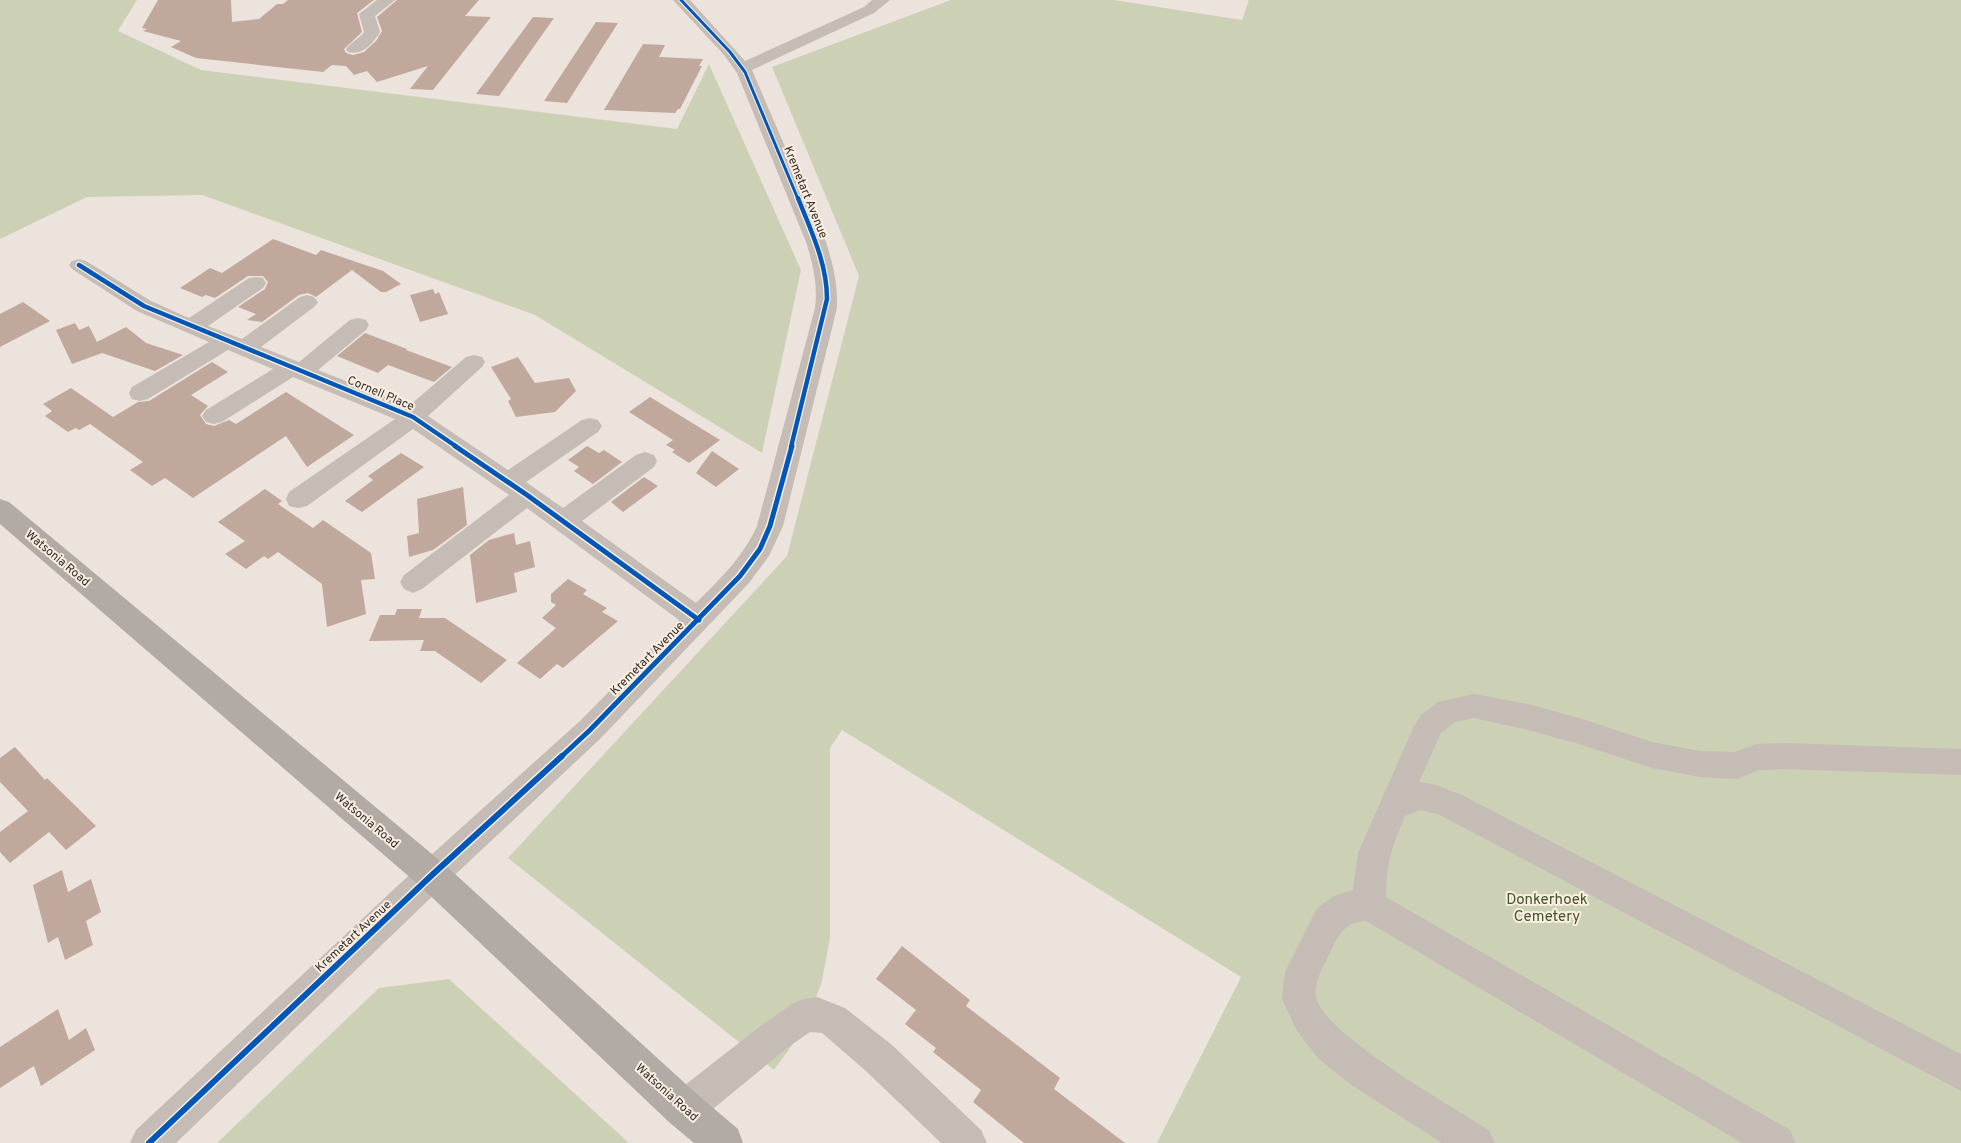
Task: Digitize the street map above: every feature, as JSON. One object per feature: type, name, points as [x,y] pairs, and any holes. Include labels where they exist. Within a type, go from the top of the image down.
[{"type":"main road","name":"Watsonia Road","points":[[0,508],[432,875],[684,1109],[724,1143]]},
{"type":"street","points":[[354,49],[366,41],[372,32],[372,28],[367,20],[367,14],[387,0]]},
{"type":"street","name":"Kremetart Avenue","points":[[149,1143],[432,875],[590,730],[740,576],[760,549],[770,526],[792,449],[826,308],[828,289],[824,267],[816,242],[742,68],[730,52],[681,0]]},
{"type":"street","points":[[742,68],[869,10],[882,0]]},
{"type":"street","name":"Cornell Place","points":[[79,265],[144,306],[190,327],[413,417],[518,488],[698,620]]},
{"type":"street","points":[[140,393],[236,344],[307,302]]},
{"type":"street","points":[[298,499],[397,430],[474,362]]},
{"type":"street","points":[[214,416],[297,369]]},
{"type":"street","points":[[413,582],[590,426]]},
{"type":"street","points":[[564,522],[645,461]]},
{"type":"street","points":[[1369,905],[1370,876],[1374,853],[1424,735],[1431,724],[1448,711],[1474,706],[1528,717],[1579,731],[1652,755],[1700,764],[1737,766],[1756,758],[1784,756],[1961,762]]},
{"type":"street","points":[[1393,807],[1410,797],[1428,796],[1449,804],[1961,1073]]},
{"type":"street","points":[[1476,1143],[1363,1072],[1330,1046],[1308,1019],[1299,999],[1302,972],[1329,920],[1346,908],[1369,905],[1777,1143]]},
{"type":"street","points":[[684,1109],[790,1026],[804,1016],[817,1014],[833,1020],[879,1058],[968,1143]]},
{"type":"lane","points":[[190,327],[256,283]]},
{"type":"lane","points":[[297,369],[358,325]]},
{"type":"green space","points":[[0,0],[137,0],[118,31],[201,70],[677,129],[709,64],[801,270],[762,453],[535,315],[202,195],[87,197],[0,239]]},
{"type":"green space","name":"Donkerhoek Cemetery","points":[[951,0],[1114,0],[1242,20],[1249,0],[1961,0],[1961,1143],[1157,1143],[1241,977],[842,730],[830,748],[830,938],[822,981],[801,1033],[774,1070],[508,858],[787,556],[859,276],[772,67]]},
{"type":"green space","points":[[449,979],[629,1143],[217,1143],[379,988]]},
{"type":"building","points":[[158,0],[231,0],[232,22],[259,19],[277,4],[283,4],[288,0],[374,0],[357,13],[362,32],[344,49],[346,53],[353,55],[364,52],[376,41],[382,31],[377,17],[397,0],[479,0],[465,16],[491,17],[433,90],[410,89],[428,66],[377,82],[367,71],[354,75],[346,66],[332,65],[323,72],[196,58],[171,47],[181,41],[143,31],[147,29],[142,28]]},
{"type":"building","points":[[533,17],[554,18],[499,96],[476,94]]},
{"type":"building","points":[[596,22],[618,23],[567,103],[544,101]]},
{"type":"building","points":[[643,44],[665,45],[659,57],[703,59],[699,66],[702,66],[680,109],[675,113],[604,110]]},
{"type":"building","points":[[273,239],[316,255],[321,250],[383,271],[401,284],[386,292],[381,292],[352,270],[316,297],[308,293],[299,295],[262,322],[247,320],[256,314],[238,307],[265,289],[268,282],[263,276],[248,276],[215,298],[206,295],[202,297],[180,288],[210,268],[222,273]]},
{"type":"building","points":[[433,289],[435,294],[439,292],[448,314],[420,322],[410,295]]},
{"type":"building","points":[[23,302],[50,321],[0,347],[0,314]]},
{"type":"building","points":[[75,323],[79,330],[89,326],[97,342],[126,327],[146,343],[183,355],[155,371],[102,353],[72,364],[56,330]]},
{"type":"building","points":[[365,333],[452,367],[434,382],[388,365],[378,373],[337,356]]},
{"type":"building","points":[[518,357],[535,383],[569,378],[576,391],[555,412],[516,417],[508,401],[511,399],[491,367]]},
{"type":"building","points":[[212,362],[228,372],[191,395],[208,406],[200,415],[206,424],[214,426],[229,420],[236,424],[286,392],[354,435],[307,467],[286,436],[193,498],[165,478],[152,486],[130,470],[143,462],[90,424],[79,430],[76,428],[68,432],[45,416],[52,411],[43,404],[71,388],[113,417],[138,402],[149,401]]},
{"type":"building","points":[[650,397],[720,440],[689,463],[672,452],[675,450],[666,445],[673,440],[629,412]]},
{"type":"building","points":[[587,446],[599,453],[604,450],[622,462],[593,484],[574,471],[579,467],[568,460]]},
{"type":"building","points":[[712,451],[739,469],[716,487],[696,473]]},
{"type":"building","points":[[401,453],[424,467],[362,512],[345,501],[373,480],[368,476]]},
{"type":"building","points":[[644,477],[658,486],[623,512],[611,502]]},
{"type":"building","points":[[463,487],[467,525],[433,550],[409,557],[407,536],[419,533],[417,499]]},
{"type":"building","points":[[265,489],[282,501],[278,504],[313,528],[323,520],[371,553],[375,579],[361,580],[366,614],[327,627],[322,584],[278,552],[268,559],[264,556],[246,569],[225,554],[245,541],[218,522]]},
{"type":"building","points":[[514,533],[516,545],[530,541],[535,567],[514,573],[517,592],[476,603],[470,555],[489,540]]},
{"type":"building","points":[[568,579],[587,590],[583,594],[607,608],[602,612],[618,621],[563,668],[557,664],[540,679],[517,663],[556,628],[542,618],[556,605],[551,602],[551,594]]},
{"type":"building","points":[[397,609],[422,609],[419,618],[445,618],[507,660],[481,683],[435,651],[420,651],[424,640],[369,641],[380,615],[395,615]]},
{"type":"building","points":[[15,747],[45,780],[47,778],[96,826],[66,850],[49,832],[10,863],[0,852],[0,832],[28,811],[0,782],[0,758]]},
{"type":"building","points":[[62,870],[68,892],[91,879],[101,912],[86,921],[93,945],[65,960],[58,937],[48,943],[33,885]]},
{"type":"building","points":[[902,946],[970,1000],[966,1006],[1060,1078],[1054,1089],[1125,1143],[1024,1143],[973,1102],[981,1090],[933,1052],[936,1048],[905,1024],[916,1010],[876,979]]},
{"type":"building","points":[[58,1009],[69,1040],[86,1028],[95,1050],[41,1086],[34,1066],[0,1088],[0,1047]]},
{"type":"cycle path","points":[[149,1143],[432,875],[590,730],[740,576],[760,549],[770,526],[826,308],[826,283],[816,242],[745,72],[730,52],[681,0]]},
{"type":"cycle path","points":[[79,265],[144,306],[413,417],[527,495],[699,620]]}]
